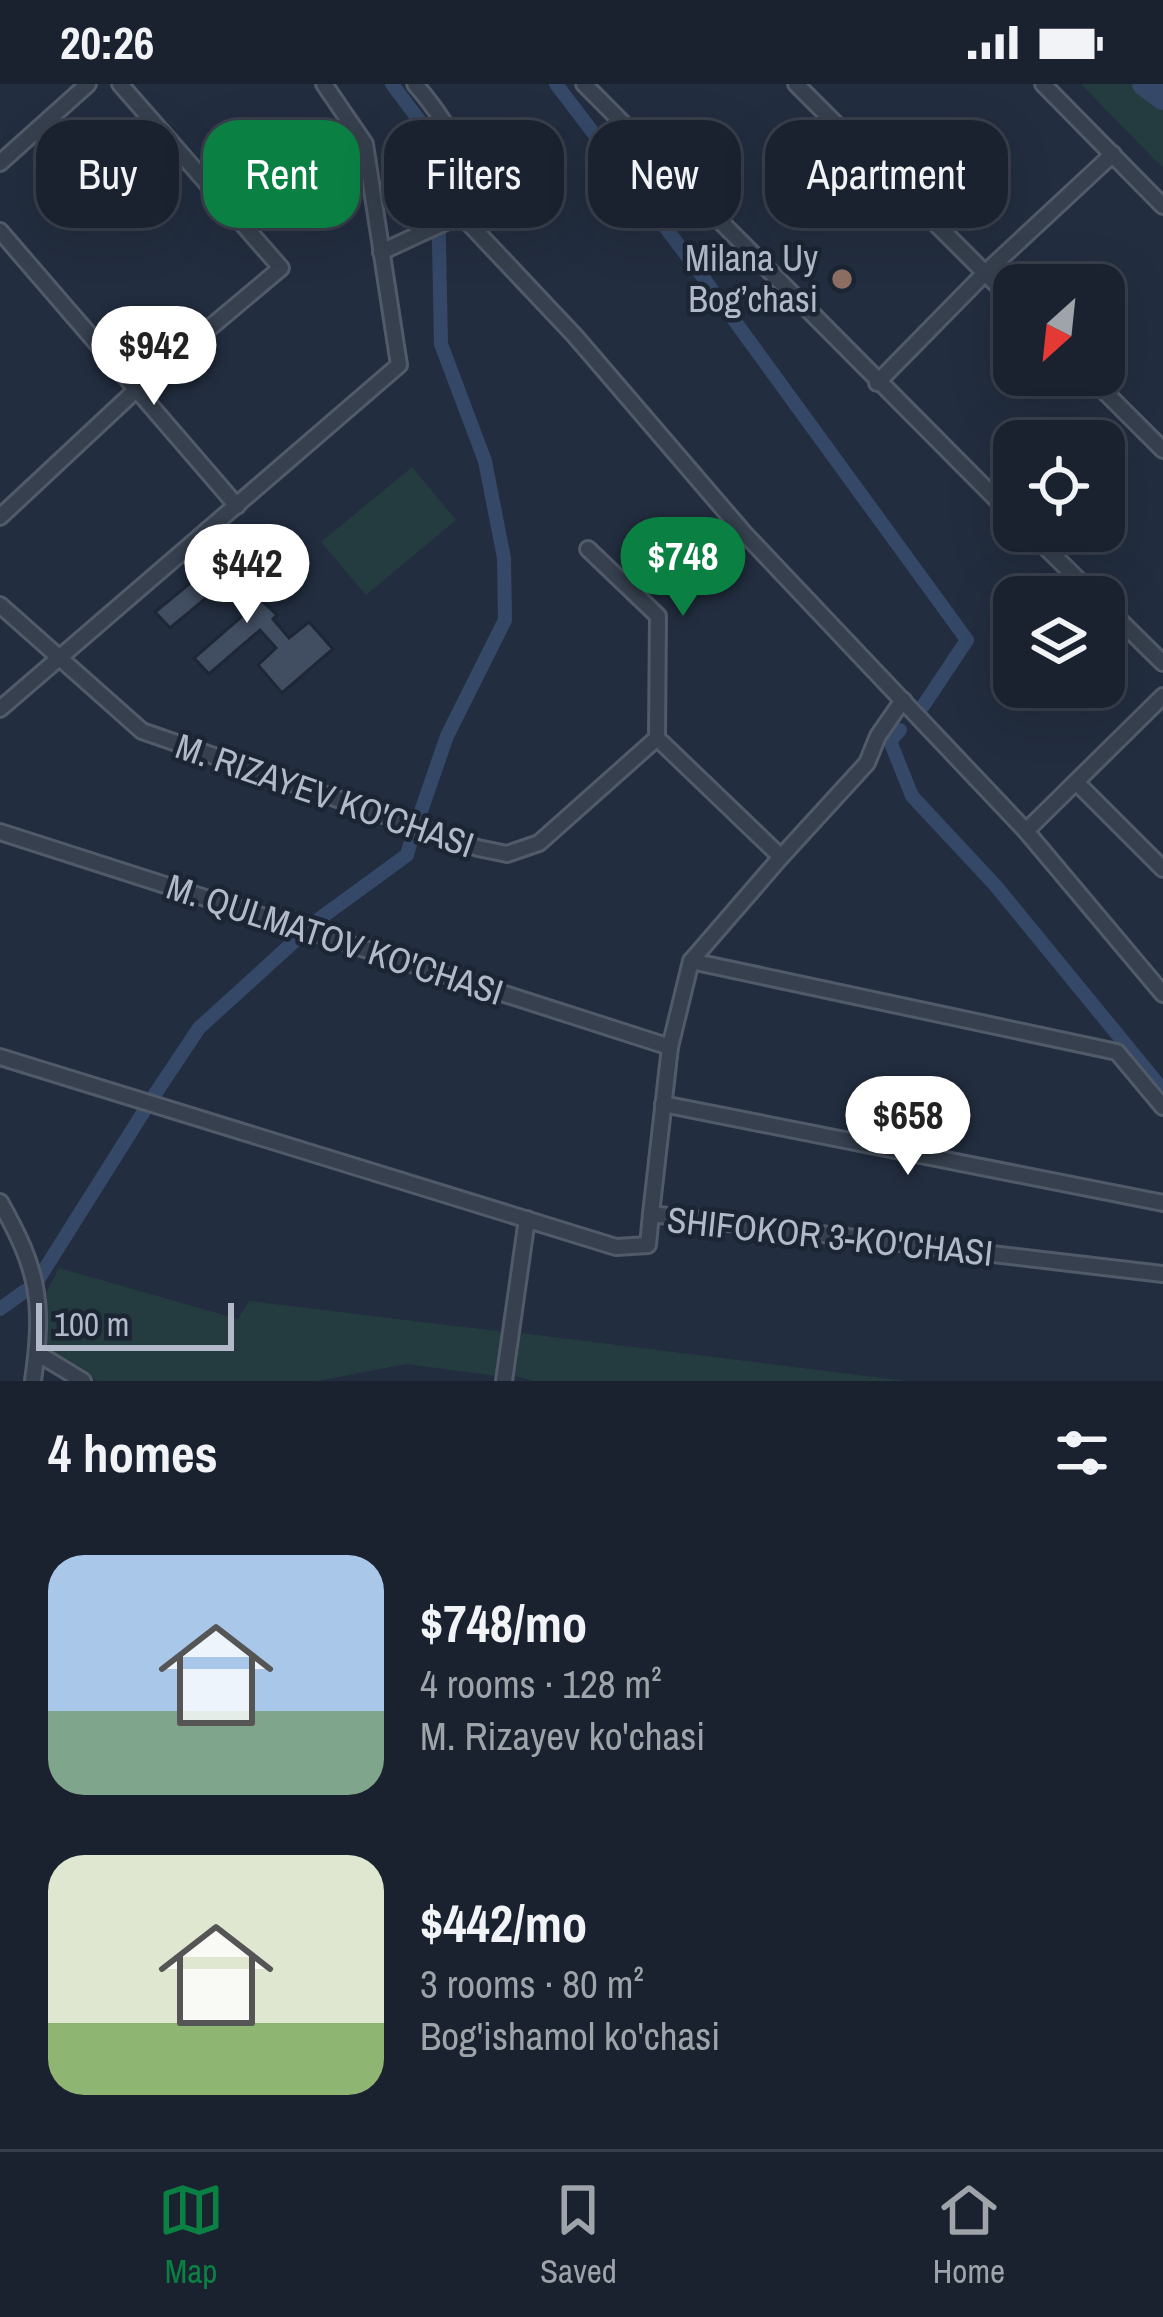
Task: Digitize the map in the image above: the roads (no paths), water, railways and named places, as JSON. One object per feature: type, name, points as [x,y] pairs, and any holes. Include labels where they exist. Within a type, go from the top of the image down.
[{"type":"street","points":[[0,163],[88,84]]},
{"type":"street","points":[[0,517],[137,389],[281,268],[120,84]]},
{"type":"street","points":[[0,709],[399,364],[365,144],[324,84]]},
{"type":"street","points":[[415,84],[442,120]]},
{"type":"street","points":[[584,84],[993,496]]},
{"type":"street","points":[[796,84],[993,281]]},
{"type":"street","points":[[1043,84],[1163,206]]},
{"type":"street","points":[[878,383],[985,273],[1113,154]]},
{"type":"street","points":[[381,252],[428,228]]},
{"type":"street","points":[[463,228],[574,336],[745,533],[1026,832],[1163,994]]},
{"type":"street","points":[[0,231],[237,506]]},
{"type":"street","points":[[1109,396],[1163,450]]},
{"type":"street","points":[[588,549],[658,616],[658,738],[782,857]]},
{"type":"street","points":[[1050,552],[1075,576]]},
{"type":"street","name":"M. RIZAYEV KO'CHASI","points":[[0,605],[142,731],[507,854],[539,842],[658,738]]},
{"type":"street","points":[[1125,626],[1163,663]]},
{"type":"street","points":[[1026,832],[1163,696]]},
{"type":"street","points":[[651,1214],[670,1047],[691,961],[867,763],[878,736],[903,700]]},
{"type":"street","points":[[1076,782],[1163,869]]},
{"type":"street","name":"M. QULMATOV KO'CHASI","points":[[0,832],[670,1047]]},
{"type":"street","points":[[691,961],[1117,1052],[1163,1107]]},
{"type":"street","points":[[0,1058],[527,1219],[504,1381]]},
{"type":"street","points":[[664,1104],[1163,1203]]},
{"type":"street","points":[[0,1202],[31,1257],[39,1318],[33,1381]]},
{"type":"street","name":"SHIFOKOR 3-KO'CHASI","points":[[527,1219],[616,1247],[648,1245],[651,1214],[1163,1274]]},
{"type":"street","points":[[37,1353],[83,1381]]},
{"type":"waterway","points":[[392,84],[437,144],[441,344],[485,461],[504,558],[505,620],[447,736],[419,817]]},
{"type":"waterway","points":[[556,84],[967,640],[923,706]]},
{"type":"waterway","points":[[1144,84],[1163,98]]},
{"type":"waterway","points":[[900,730],[890,741],[912,796],[995,885],[1163,1090]]},
{"type":"waterway","points":[[315,922],[407,855],[412,837]]},
{"type":"waterway","points":[[155,1094],[199,1028],[298,938]]},
{"type":"waterway","points":[[36,1283],[146,1108]]},
{"type":"waterway","points":[[0,1309],[25,1291]]},
{"type":"place","name":"Milana Uy Bog’chasi","points":[[842,279]]}]
